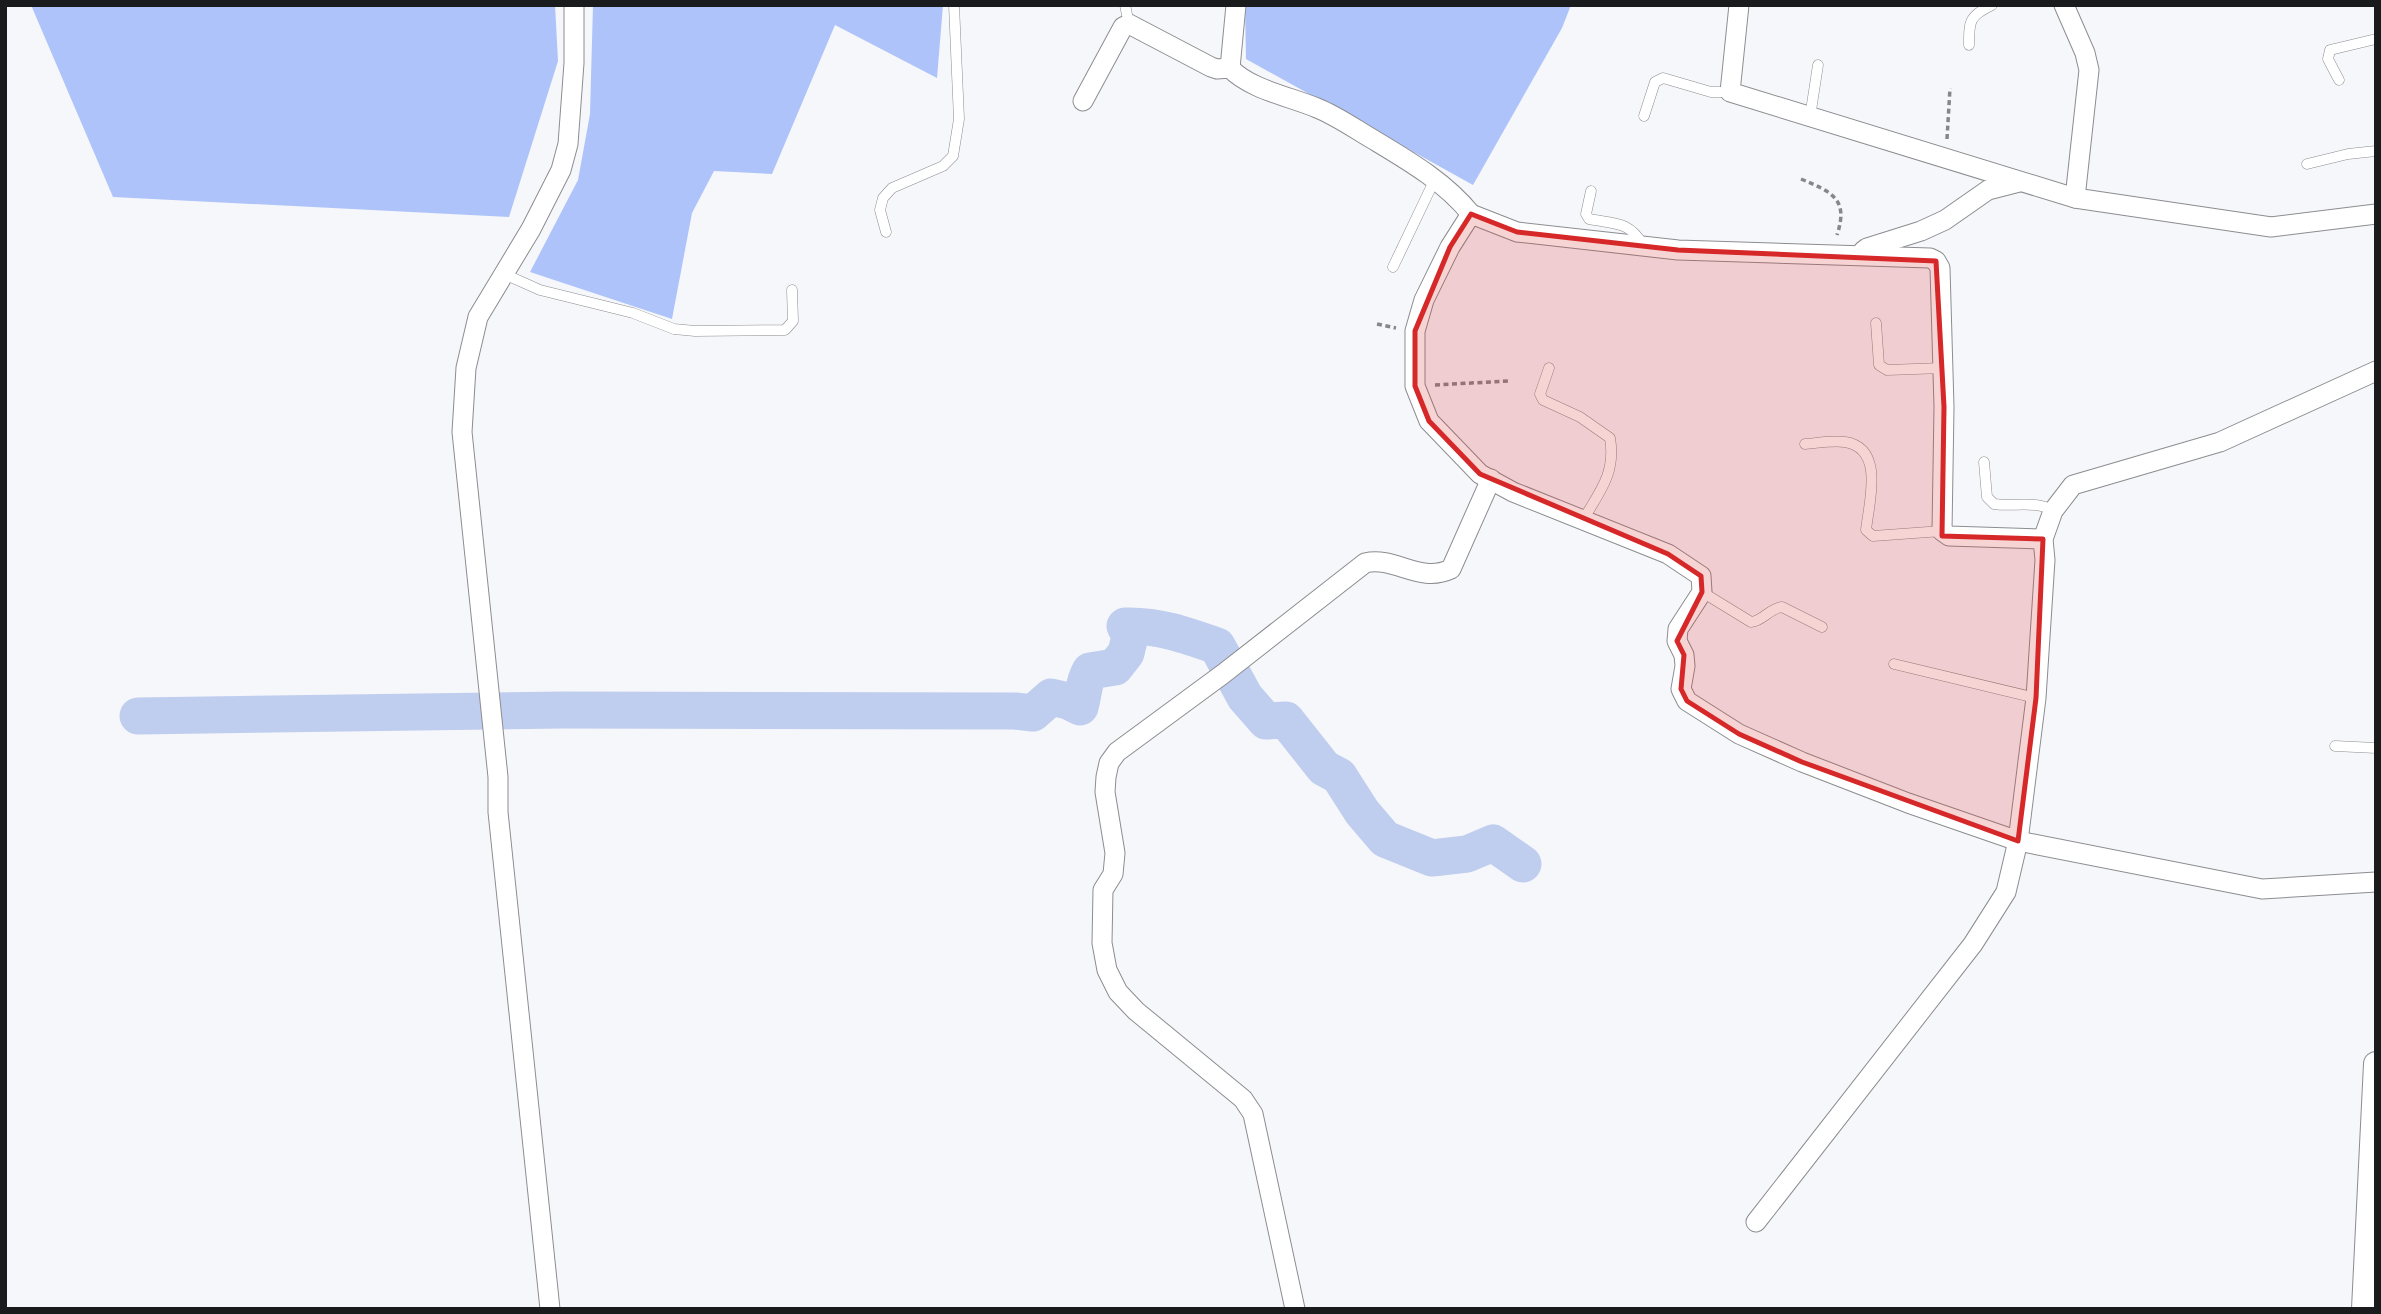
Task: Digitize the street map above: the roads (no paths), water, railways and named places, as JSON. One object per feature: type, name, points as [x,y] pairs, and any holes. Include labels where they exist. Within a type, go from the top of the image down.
[{"type":"street","points":[[550,1309],[498,812],[498,777],[462,432],[466,368],[478,317],[531,229],[561,170],[568,144],[574,63],[574,5]]},
{"type":"street","points":[[1236,5],[1230,68],[1236,75],[1332,114],[1435,179],[1457,197],[1471,214],[1517,232],[1678,250],[1859,254],[1930,258],[1936,261],[1940,268],[1943,368],[1942,531],[1949,536],[2043,540]]},
{"type":"street","points":[[1739,5],[1730,92],[2075,198],[2270,227],[2376,214]]},
{"type":"street","points":[[2064,5],[2089,70],[2075,198]]},
{"type":"street","points":[[1083,100],[1127,15],[1211,67],[1230,68]]},
{"type":"street","points":[[1859,254],[1867,247],[1921,231],[1945,220],[1987,190],[2020,181]]},
{"type":"street","points":[[1471,214],[1450,247],[1422,307],[1415,331],[1415,386],[1420,404],[1429,421],[1480,474],[1513,492],[1668,554],[1701,576],[1702,592],[1678,629],[1677,641],[1684,655],[1685,666],[1681,689],[1687,701],[1738,734],[1802,762],[1967,825],[2018,841],[2262,889],[2376,882]]},
{"type":"street","points":[[1756,1222],[1973,944],[2006,892],[2018,841],[2036,698],[2045,560],[2043,540],[2053,510],[2073,485],[2220,442],[2376,371]]},
{"type":"street","points":[[1295,1309],[1253,1114],[1242,1099],[1136,1011],[1118,992],[1107,970],[1102,943],[1103,890],[1113,874],[1115,853],[1105,792],[1109,764],[1117,752],[1223,674],[1365,562],[1379,560],[1418,573],[1440,574],[1451,569],[1491,479]]},
{"type":"street","points":[[2364,1309],[2376,1064]]},
{"type":"lane","points":[[886,232],[880,210],[883,198],[892,188],[943,166],[953,156],[959,119],[954,5]]},
{"type":"lane","points":[[1969,45],[1969,23],[1976,13],[1992,5]]},
{"type":"lane","points":[[2339,80],[2329,59],[2330,50],[2376,39]]},
{"type":"lane","points":[[1810,117],[1818,65]]},
{"type":"lane","points":[[1644,116],[1655,82],[1663,78],[1711,92],[1730,92]]},
{"type":"lane","points":[[2307,164],[2348,154],[2376,151]]},
{"type":"lane","points":[[1393,267],[1435,179]]},
{"type":"lane","points":[[1591,191],[1586,214],[1589,219],[1629,227],[1644,246]]},
{"type":"lane","points":[[504,274],[540,289],[633,313],[674,329],[695,331],[785,330],[793,321],[792,290]]},
{"type":"lane","points":[[1876,323],[1879,365],[1882,368],[1943,368]]},
{"type":"lane","points":[[1549,368],[1540,394],[1543,400],[1580,417],[1609,438],[1613,456],[1605,483],[1583,520]]},
{"type":"lane","points":[[1805,444],[1846,442],[1865,452],[1872,469],[1866,530],[1873,536],[1942,531]]},
{"type":"lane","points":[[1983,462],[1987,497],[1994,504],[2009,507],[2045,505],[2053,510]]},
{"type":"lane","points":[[1702,592],[1751,622],[1756,622],[1776,608],[1782,607],[1822,626]]},
{"type":"lane","points":[[1894,664],[2036,698]]},
{"type":"lane","points":[[2334,746],[2376,748]]},
{"type":"waterway","points":[[138,716],[562,710],[1033,713],[1051,697],[1080,707],[1090,671],[1115,667],[1126,653],[1130,636],[1125,626],[1149,627],[1217,646],[1245,697],[1266,721],[1286,720],[1324,768],[1339,776],[1362,812],[1385,839],[1432,858],[1467,854],[1493,843],[1523,864]]}]
